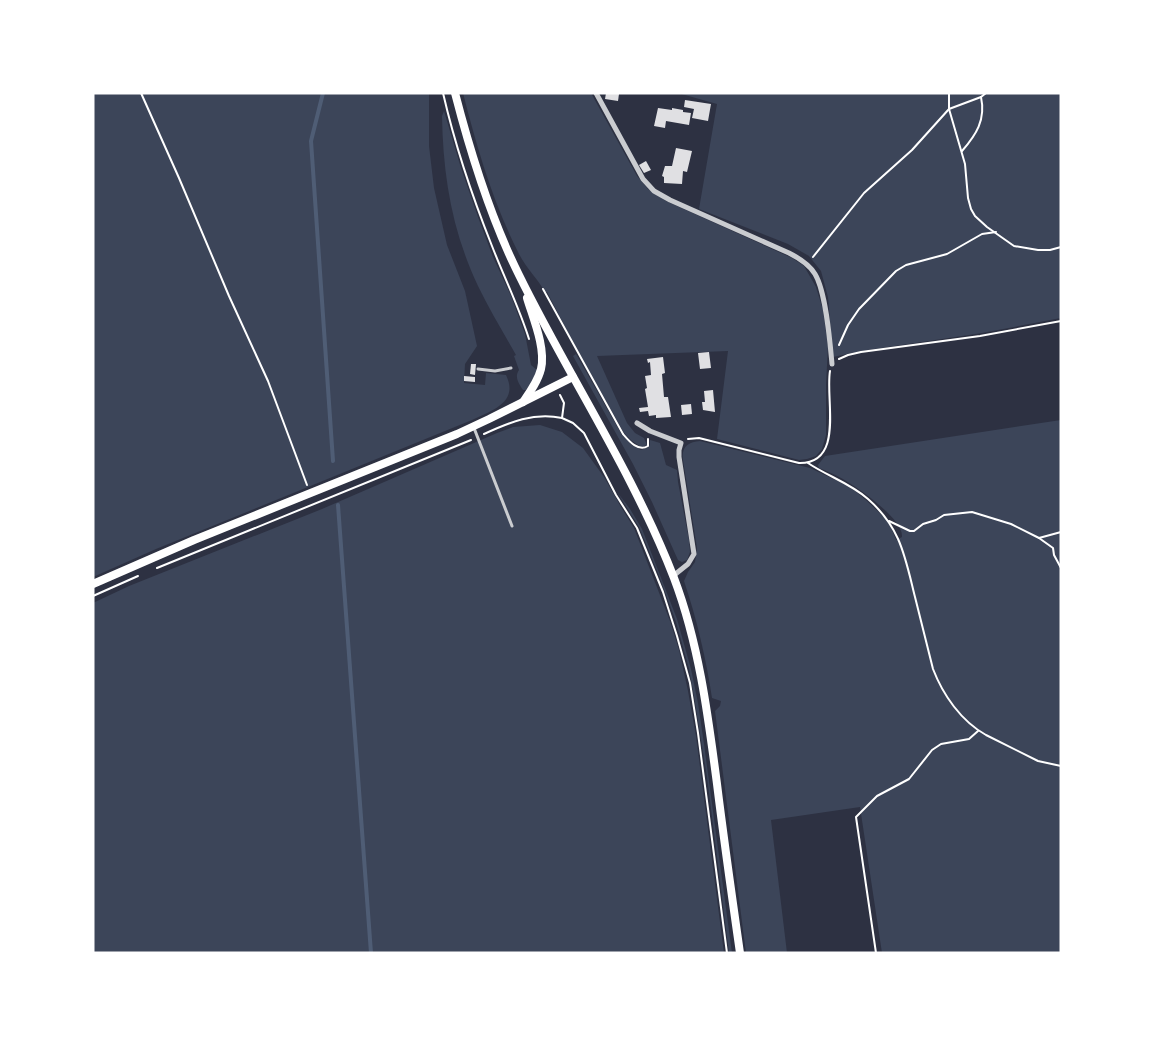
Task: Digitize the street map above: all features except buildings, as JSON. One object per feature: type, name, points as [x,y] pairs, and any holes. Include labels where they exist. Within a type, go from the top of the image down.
[{"type":"main road","points":[[456,93],[482,186],[519,274],[638,496],[673,576],[691,634],[704,691],[740,953]]},
{"type":"main road","points":[[519,274],[543,359],[537,380],[523,403]]},
{"type":"main road","points":[[93,584],[194,540],[473,427],[573,377]]},
{"type":"street","points":[[596,93],[646,184],[670,200],[789,253],[807,264],[820,287],[832,364]]},
{"type":"street","points":[[637,423],[650,431],[681,443],[679,453],[694,555],[688,564],[673,576]]},
{"type":"lane","points":[[478,369],[495,371],[511,368]]},
{"type":"lane","points":[[473,427],[512,526]]},
{"type":"path","points":[[141,93],[268,381],[310,494]]},
{"type":"path","points":[[443,93],[464,170],[529,342]]},
{"type":"path","points":[[949,93],[950,109],[967,176],[971,209],[980,221],[1009,244],[1024,249],[1044,250],[1061,247]]},
{"type":"path","points":[[807,264],[864,193],[912,150],[950,109],[986,93]]},
{"type":"path","points":[[962,151],[976,135],[984,108],[981,97]]},
{"type":"path","points":[[681,443],[689,438],[699,438],[799,463],[819,457],[829,442],[829,376],[832,364],[843,334],[865,302],[896,271],[947,254],[980,234],[996,232]]},
{"type":"path","points":[[542,291],[623,434],[636,447],[644,449],[649,445],[650,431]]},
{"type":"path","points":[[832,364],[844,356],[861,352],[980,336],[1061,321]]},
{"type":"path","points":[[556,386],[564,403],[562,418]]},
{"type":"path","points":[[154,569],[522,418],[541,416],[562,418],[576,425],[586,435],[614,492],[637,528],[663,592],[677,636],[690,683],[698,733],[727,953]]},
{"type":"path","points":[[808,462],[860,492],[889,521],[906,559],[928,650],[940,687],[952,704],[978,731],[1038,760],[1061,766]]},
{"type":"path","points":[[889,521],[914,531],[923,524],[944,515],[972,512],[1009,523],[1039,538],[1053,548],[1061,568]]},
{"type":"path","points":[[1039,538],[1061,532]]},
{"type":"path","points":[[1054,555],[1061,557]]},
{"type":"path","points":[[93,596],[144,573]]},
{"type":"path","points":[[876,953],[856,817],[877,796],[909,779],[932,750],[941,744],[969,739],[978,731]]},
{"type":"shaded area","points":[[93,93],[429,93],[429,146],[434,188],[447,245],[465,291],[477,346],[465,364],[464,383],[485,385],[486,373],[506,375],[509,392],[502,404],[472,420],[93,577]]},
{"type":"shaded area","points":[[463,93],[591,93],[637,176],[648,189],[666,201],[792,258],[804,266],[816,287],[823,310],[828,346],[826,435],[822,449],[816,456],[799,460],[717,439],[728,351],[597,356],[627,423],[635,433],[644,438],[647,445],[641,447],[624,433],[547,292],[522,259],[510,235],[486,175]]},
{"type":"shaded area","points":[[678,93],[1061,93],[1061,318],[833,357],[828,297],[821,271],[809,256],[788,244],[699,209],[717,104]]},
{"type":"shaded area","points":[[444,111],[478,217],[525,334],[531,365],[537,370],[526,390],[523,390],[518,380],[519,370],[514,356],[516,355],[478,286],[455,224],[444,160],[442,116]]},
{"type":"shaded area","points":[[576,354],[622,435],[641,450],[649,447],[650,440],[660,443],[666,465],[677,470],[689,540],[690,552],[687,560],[682,562],[678,560],[633,464],[573,356]]},
{"type":"shaded area","points":[[1061,420],[1061,953],[882,953],[860,807],[771,820],[787,953],[746,953],[715,711],[721,701],[712,698],[701,639],[684,581],[695,562],[697,548],[683,460],[684,449],[689,444],[700,441],[810,468],[854,490],[889,522],[896,540],[902,537],[901,530],[888,513],[848,482],[819,468],[818,465],[825,456]]},
{"type":"shaded area","points":[[540,425],[562,432],[583,448],[604,477],[634,528],[670,621],[679,650],[696,736],[724,953],[93,953],[93,603],[129,586],[322,509],[497,433],[513,427]]},
{"type":"shaded area","points":[[617,492],[642,529],[677,619],[691,669],[704,744],[732,953],[729,953],[707,777],[689,669],[676,622],[658,573],[639,527]]},
{"type":"waterway","points":[[323,93],[311,141],[333,461]]},
{"type":"waterway","points":[[338,505],[371,953]]}]
